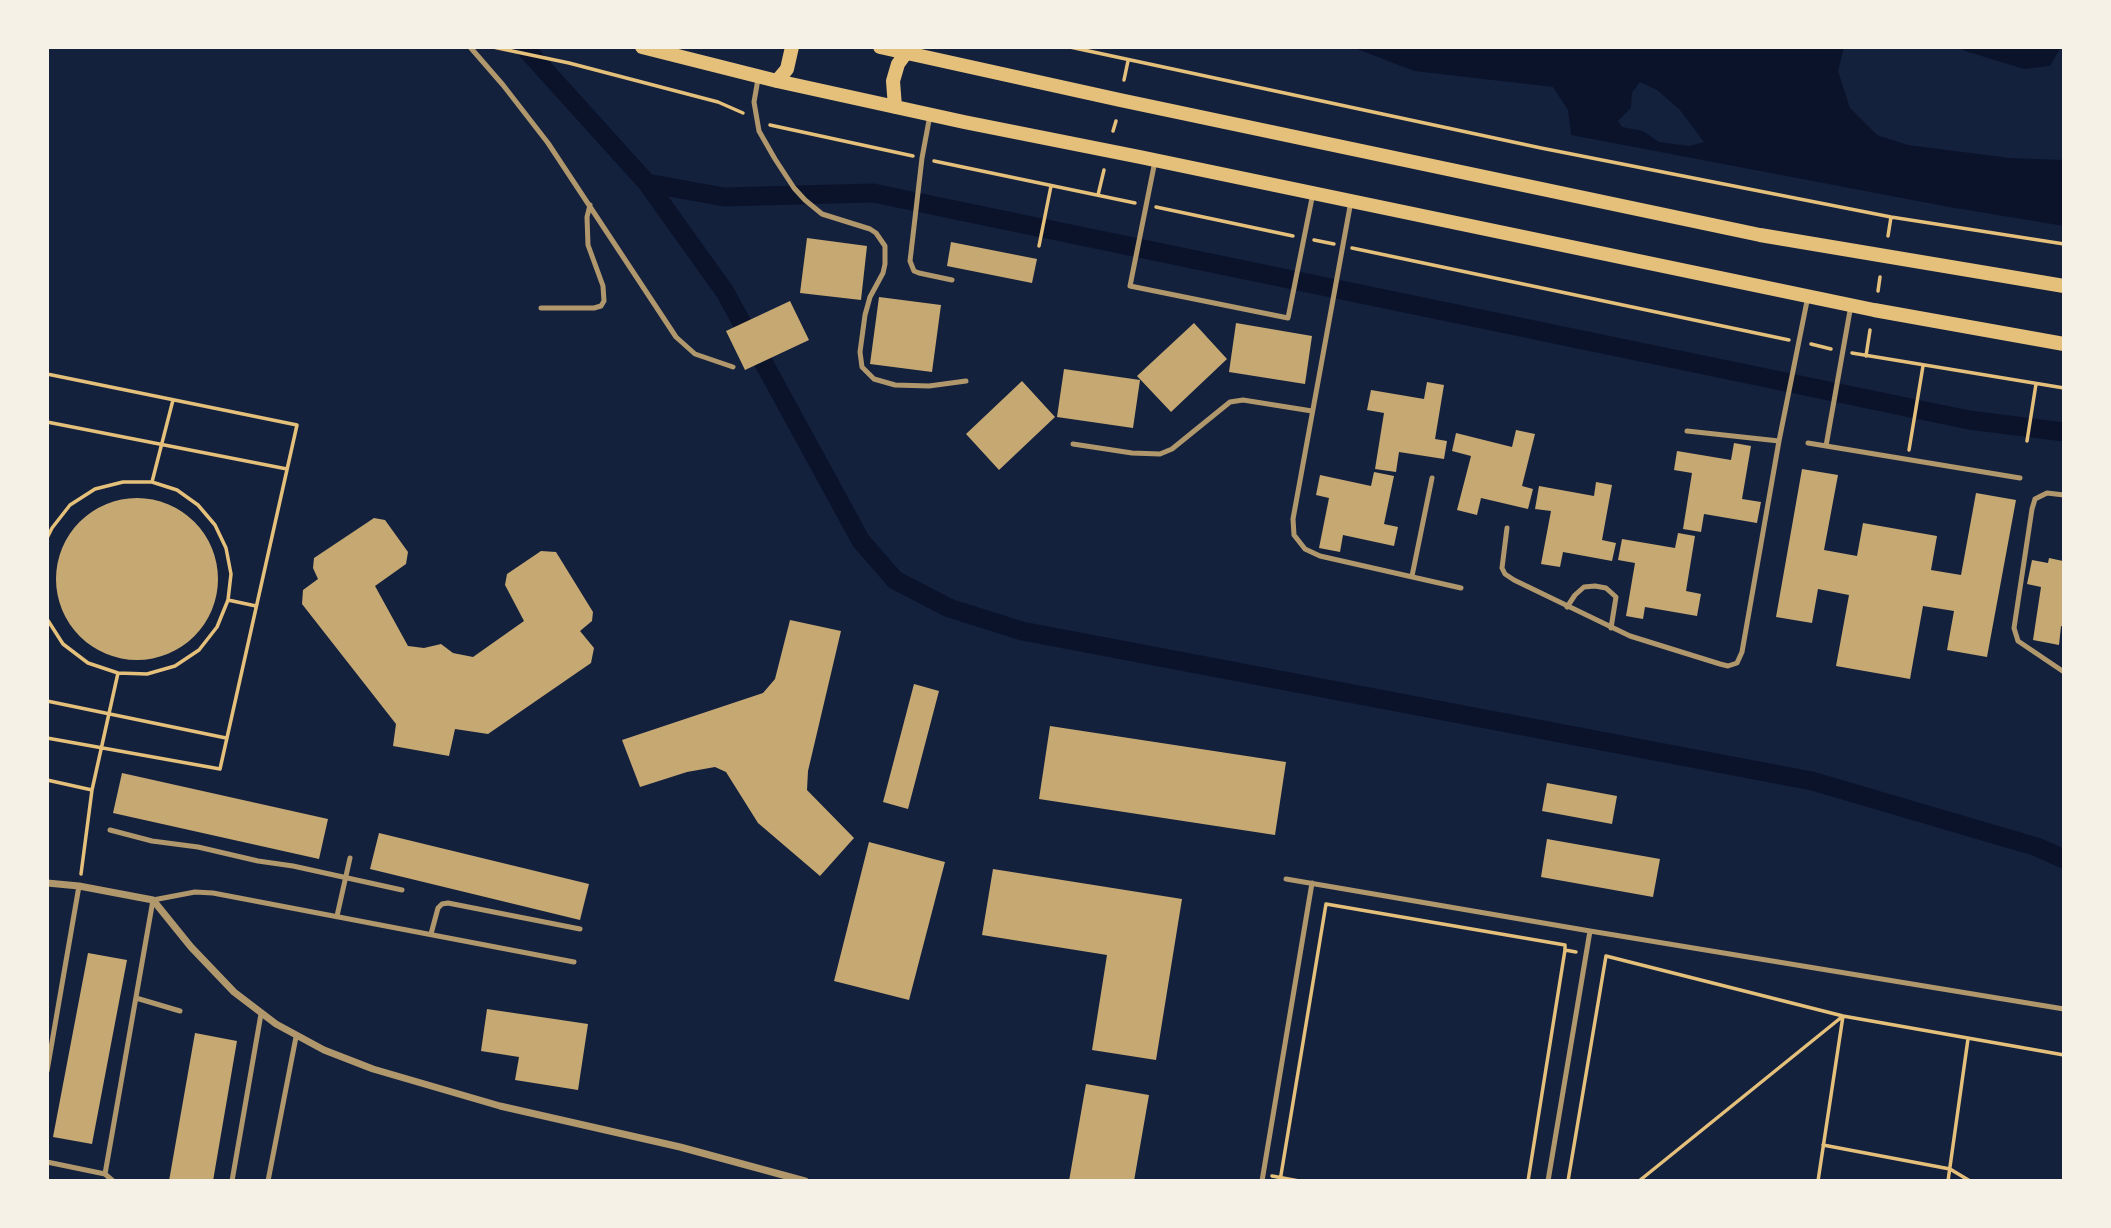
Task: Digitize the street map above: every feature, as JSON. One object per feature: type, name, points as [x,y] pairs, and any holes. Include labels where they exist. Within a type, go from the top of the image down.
[{"type":"main road","points":[[642,47],[930,115],[1851,305],[2064,344]]},
{"type":"main road","points":[[777,81],[787,69],[792,47]]},
{"type":"main road","points":[[880,47],[1760,235],[2064,286]]},
{"type":"main road","points":[[895,107],[893,81],[898,64],[906,53]]},
{"type":"street","points":[[47,883],[79,886],[153,900],[200,957],[234,992],[261,1014],[296,1037],[373,1069],[542,1117],[680,1147],[805,1181]]},
{"type":"lane","points":[[470,47],[521,107],[590,205],[676,337],[695,354],[733,367]]},
{"type":"lane","points":[[759,76],[754,102],[756,120],[765,144],[794,188],[822,214],[870,229],[885,246],[883,273],[870,297],[865,315],[860,352],[862,367],[874,379],[895,385],[929,386],[966,380]]},
{"type":"lane","points":[[930,115],[922,158],[912,266],[919,273],[952,280]]},
{"type":"lane","points":[[1155,160],[1130,286],[1288,318],[1313,193]]},
{"type":"lane","points":[[1350,201],[1292,528],[1298,543],[1311,553],[1461,588]]},
{"type":"lane","points":[[541,308],[594,308],[601,306],[604,301],[603,286],[588,245],[587,217],[590,205]]},
{"type":"lane","points":[[1507,528],[1502,562],[1505,574],[1567,607],[1648,643],[1728,666],[1737,663],[1742,652],[1808,296]]},
{"type":"lane","points":[[1826,446],[1851,305]]},
{"type":"lane","points":[[1073,444],[1132,453],[1160,454],[1172,449],[1230,402],[1243,400],[1312,411]]},
{"type":"lane","points":[[1687,431],[1779,442]]},
{"type":"lane","points":[[1808,443],[2020,478]]},
{"type":"lane","points":[[1412,576],[1432,478]]},
{"type":"lane","points":[[2064,495],[2047,493],[2035,499],[2014,628],[2018,640],[2064,672]]},
{"type":"lane","points":[[1567,607],[1584,587],[1606,588],[1616,597],[1611,628]]},
{"type":"lane","points":[[110,831],[402,890]]},
{"type":"lane","points":[[337,916],[350,858]]},
{"type":"lane","points":[[1286,879],[2064,1009]]},
{"type":"lane","points":[[1263,1178],[1312,883]]},
{"type":"lane","points":[[47,1071],[79,886]]},
{"type":"lane","points":[[105,1174],[153,900],[178,894],[212,893],[575,961]]},
{"type":"lane","points":[[431,934],[438,908],[448,903],[580,929]]},
{"type":"lane","points":[[1548,1181],[1590,931]]},
{"type":"lane","points":[[136,998],[180,1011]]},
{"type":"lane","points":[[232,1181],[261,1014]]},
{"type":"lane","points":[[268,1181],[296,1037]]},
{"type":"lane","points":[[47,1162],[105,1174],[113,1181]]},
{"type":"path","points":[[493,47],[569,63]]},
{"type":"path","points":[[1070,47],[1541,148],[1891,217],[2064,244]]},
{"type":"path","points":[[1124,80],[1128,61]]},
{"type":"path","points":[[1113,131],[1115,121]]},
{"type":"path","points":[[1098,195],[1104,170]]},
{"type":"path","points":[[1039,246],[1051,186]]},
{"type":"path","points":[[1888,236],[1891,217]]},
{"type":"path","points":[[1878,291],[1880,277]]},
{"type":"path","points":[[1866,356],[1870,330]]},
{"type":"path","points":[[1908,459],[1923,366]]},
{"type":"path","points":[[47,374],[297,425],[220,769],[47,738]]},
{"type":"path","points":[[2027,441],[2036,384]]},
{"type":"path","points":[[152,482],[173,400]]},
{"type":"path","points":[[47,422],[287,469]]},
{"type":"path","points":[[47,538],[70,505],[94,489],[122,482],[152,482],[177,490],[198,505],[215,525],[226,548],[231,574],[228,600],[217,627],[199,650],[175,666],[147,674],[118,673],[88,663],[64,644],[47,619]]},
{"type":"path","points":[[228,600],[256,606]]},
{"type":"path","points":[[79,886],[92,790],[118,673]]},
{"type":"path","points":[[47,702],[226,738]]},
{"type":"path","points":[[47,780],[92,790]]},
{"type":"path","points":[[1280,1179],[1326,904],[1565,945],[1528,1181]]},
{"type":"path","points":[[1565,950],[1606,956],[1843,1016],[2064,1055]]},
{"type":"path","points":[[1568,1181],[1606,956]]},
{"type":"path","points":[[1818,1181],[1843,1016]]},
{"type":"path","points":[[1639,1181],[1843,1016]]},
{"type":"path","points":[[1948,1181],[1968,1039]]},
{"type":"path","points":[[1823,1145],[1950,1169],[1970,1181]]},
{"type":"path","points":[[1263,1178],[1299,1181]]},
{"type":"water","points":[[1352,47],[1844,47],[1838,71],[1850,108],[1877,135],[1908,145],[2010,158],[2064,160],[2064,226],[1949,207],[1571,135],[1568,110],[1553,87],[1414,71]],"holes":[[[1640,82],[1657,90],[1679,109],[1704,142],[1689,146],[1659,142],[1643,131],[1622,127],[1618,121],[1631,108],[1632,93]]]},
{"type":"water","points":[[1959,47],[2061,47],[2050,66],[2024,69]]},
{"type":"building","points":[[807,238],[867,246],[861,300],[800,293]]},
{"type":"building","points":[[951,242],[1037,259],[1032,283],[947,266]]},
{"type":"building","points":[[879,297],[941,305],[932,372],[870,364]]},
{"type":"building","points":[[790,301],[809,340],[745,370],[726,331]]},
{"type":"building","points":[[1194,323],[1227,359],[1171,412],[1137,376]]},
{"type":"building","points":[[1236,323],[1312,336],[1305,384],[1229,372]]},
{"type":"building","points":[[1064,369],[1140,380],[1133,428],[1057,417]]},
{"type":"building","points":[[1022,381],[1055,417],[999,470],[966,434]]},
{"type":"building","points":[[1427,382],[1444,385],[1435,439],[1447,441],[1444,459],[1399,452],[1396,472],[1375,469],[1384,413],[1367,410],[1371,390],[1424,399]]},
{"type":"building","points":[[1516,430],[1535,434],[1522,486],[1533,489],[1528,509],[1481,498],[1477,515],[1457,510],[1471,456],[1452,451],[1456,433],[1512,447]]},
{"type":"building","points":[[1734,443],[1751,446],[1742,499],[1761,502],[1757,523],[1704,514],[1701,532],[1683,529],[1692,473],[1674,470],[1677,451],[1731,460]]},
{"type":"building","points":[[1802,469],[1838,475],[1824,550],[1857,556],[1863,523],[1937,536],[1931,570],[1961,575],[1976,493],[2016,500],[1987,657],[1947,650],[1954,611],[1923,606],[1910,679],[1836,666],[1849,595],[1818,589],[1812,623],[1776,617]]},
{"type":"building","points":[[1374,472],[1394,476],[1384,524],[1398,527],[1394,546],[1343,535],[1340,552],[1319,548],[1329,498],[1316,495],[1320,475],[1371,486]]},
{"type":"building","points":[[1596,482],[1612,485],[1602,540],[1616,543],[1612,561],[1563,552],[1560,567],[1541,564],[1551,511],[1535,509],[1539,486],[1594,496]]},
{"type":"building","points":[[137,498],[168,505],[194,522],[211,548],[218,579],[211,610],[194,636],[168,653],[137,660],[106,653],[80,636],[63,610],[56,579],[63,548],[80,522],[106,505]]},
{"type":"building","points":[[374,518],[385,520],[408,552],[406,564],[375,586],[408,646],[424,648],[441,644],[453,653],[473,657],[524,621],[505,585],[507,574],[541,551],[556,552],[593,612],[592,621],[580,631],[594,648],[591,663],[488,734],[455,729],[449,756],[393,746],[396,724],[302,604],[303,590],[318,579],[313,568],[314,558]]},
{"type":"building","points":[[1678,533],[1695,536],[1686,591],[1701,594],[1697,616],[1645,607],[1643,619],[1626,616],[1635,563],[1618,560],[1622,539],[1675,548]]},
{"type":"building","points":[[2049,558],[2063,561],[2064,566],[2064,627],[2061,626],[2059,645],[2033,640],[2041,587],[2027,584],[2032,560],[2048,563]]},
{"type":"building","points":[[790,620],[841,631],[808,771],[807,790],[854,838],[820,876],[758,823],[726,772],[715,767],[687,772],[640,787],[622,740],[763,693],[775,679]]},
{"type":"building","points":[[914,684],[939,691],[908,809],[883,802]]},
{"type":"building","points":[[1050,726],[1286,762],[1275,835],[1039,799]]},
{"type":"building","points":[[122,773],[328,819],[319,859],[113,813]]},
{"type":"building","points":[[1547,783],[1617,796],[1612,824],[1542,811]]},
{"type":"building","points":[[379,833],[589,884],[580,920],[370,869]]},
{"type":"building","points":[[1547,839],[1660,859],[1653,897],[1541,877]]},
{"type":"building","points":[[869,842],[945,862],[909,1000],[834,981]]},
{"type":"building","points":[[993,869],[1182,899],[1156,1060],[1092,1050],[1107,955],[982,935]]},
{"type":"building","points":[[88,953],[127,960],[92,1144],[53,1137]]},
{"type":"building","points":[[487,1009],[588,1024],[578,1090],[515,1080],[519,1057],[481,1051]]},
{"type":"building","points":[[195,1033],[237,1041],[213,1181],[169,1181]]},
{"type":"building","points":[[1086,1084],[1149,1095],[1134,1181],[1069,1181]]},
{"type":"waterway","points":[[524,47],[647,183],[725,292],[861,541],[895,580],[949,608],[1022,631],[1812,781],[2037,847],[2064,859]]},
{"type":"waterway","points":[[647,183],[724,197],[873,193],[1969,420],[2064,432]]}]
